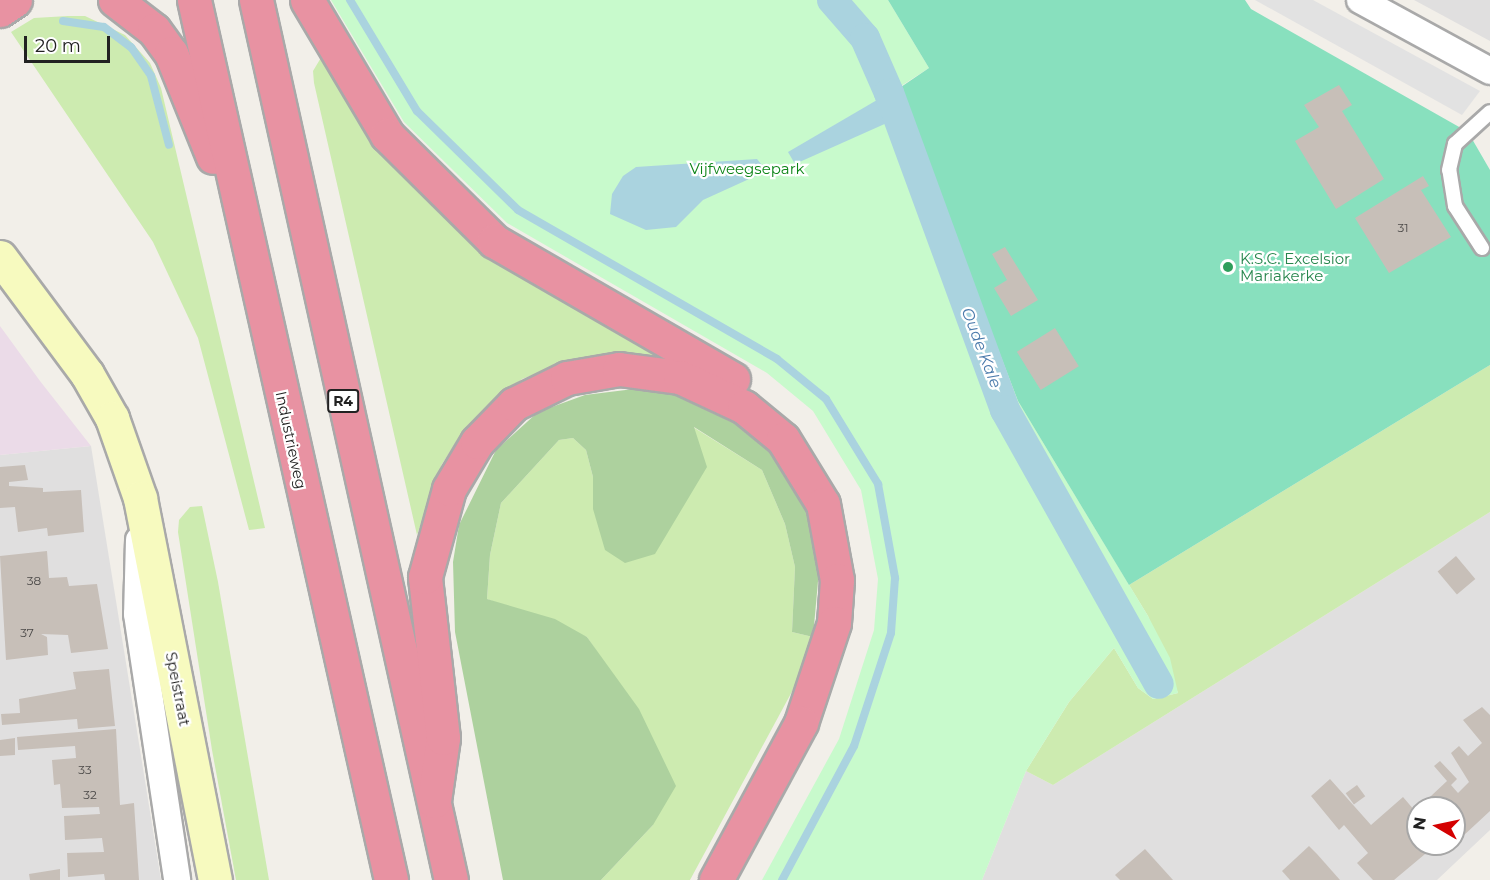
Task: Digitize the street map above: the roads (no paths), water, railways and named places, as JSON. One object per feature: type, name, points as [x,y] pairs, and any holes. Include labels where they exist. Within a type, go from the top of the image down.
[{"type":"highway","points":[[0,10],[15,0]]},
{"type":"highway","points":[[115,0],[154,30],[171,53],[239,213]]},
{"type":"highway","name":"Industrieweg","points":[[194,0],[239,213],[391,880]]},
{"type":"highway","name":"R4","points":[[256,0],[451,880]]},
{"type":"highway","points":[[307,0],[387,135],[494,241],[755,391],[797,425],[842,497],[856,580],[853,627],[819,730],[738,880]]},
{"type":"highway","points":[[434,801],[442,738],[425,577],[449,489],[477,442],[514,404],[567,378],[619,369],[680,377],[744,407],[783,439],[824,504],[837,580],[834,623],[801,723],[716,880]]},
{"type":"street","points":[[1360,0],[1490,70]]},
{"type":"street","name":"Speistraat","points":[[0,257],[87,374],[112,418],[140,498],[215,880]]},
{"type":"street","name":"Speistraat","points":[[140,498],[137,614],[177,880]]},
{"type":"lane","points":[[1482,248],[1455,206],[1449,170],[1455,144],[1490,112]]},
{"type":"water","points":[[889,93],[898,118],[795,164],[788,152]]},
{"type":"water","points":[[757,159],[767,171],[703,200],[676,227],[646,230],[610,214],[612,194],[623,176],[636,167]]},
{"type":"waterway","points":[[350,0],[417,111],[518,210],[777,359],[826,399],[878,484],[895,578],[891,633],[854,746],[782,880]]},
{"type":"waterway","name":"Oude Kale","points":[[832,0],[865,38],[889,93],[1005,410],[1159,684]]},
{"type":"waterway","points":[[63,21],[104,27],[131,47],[151,76],[169,145]]},
{"type":"place","name":"K.S.C. Excelsior Mariakerke","points":[[1228,267]]},
{"type":"park label","name":"Vijfweegsepark","points":[[747,169]]}]
